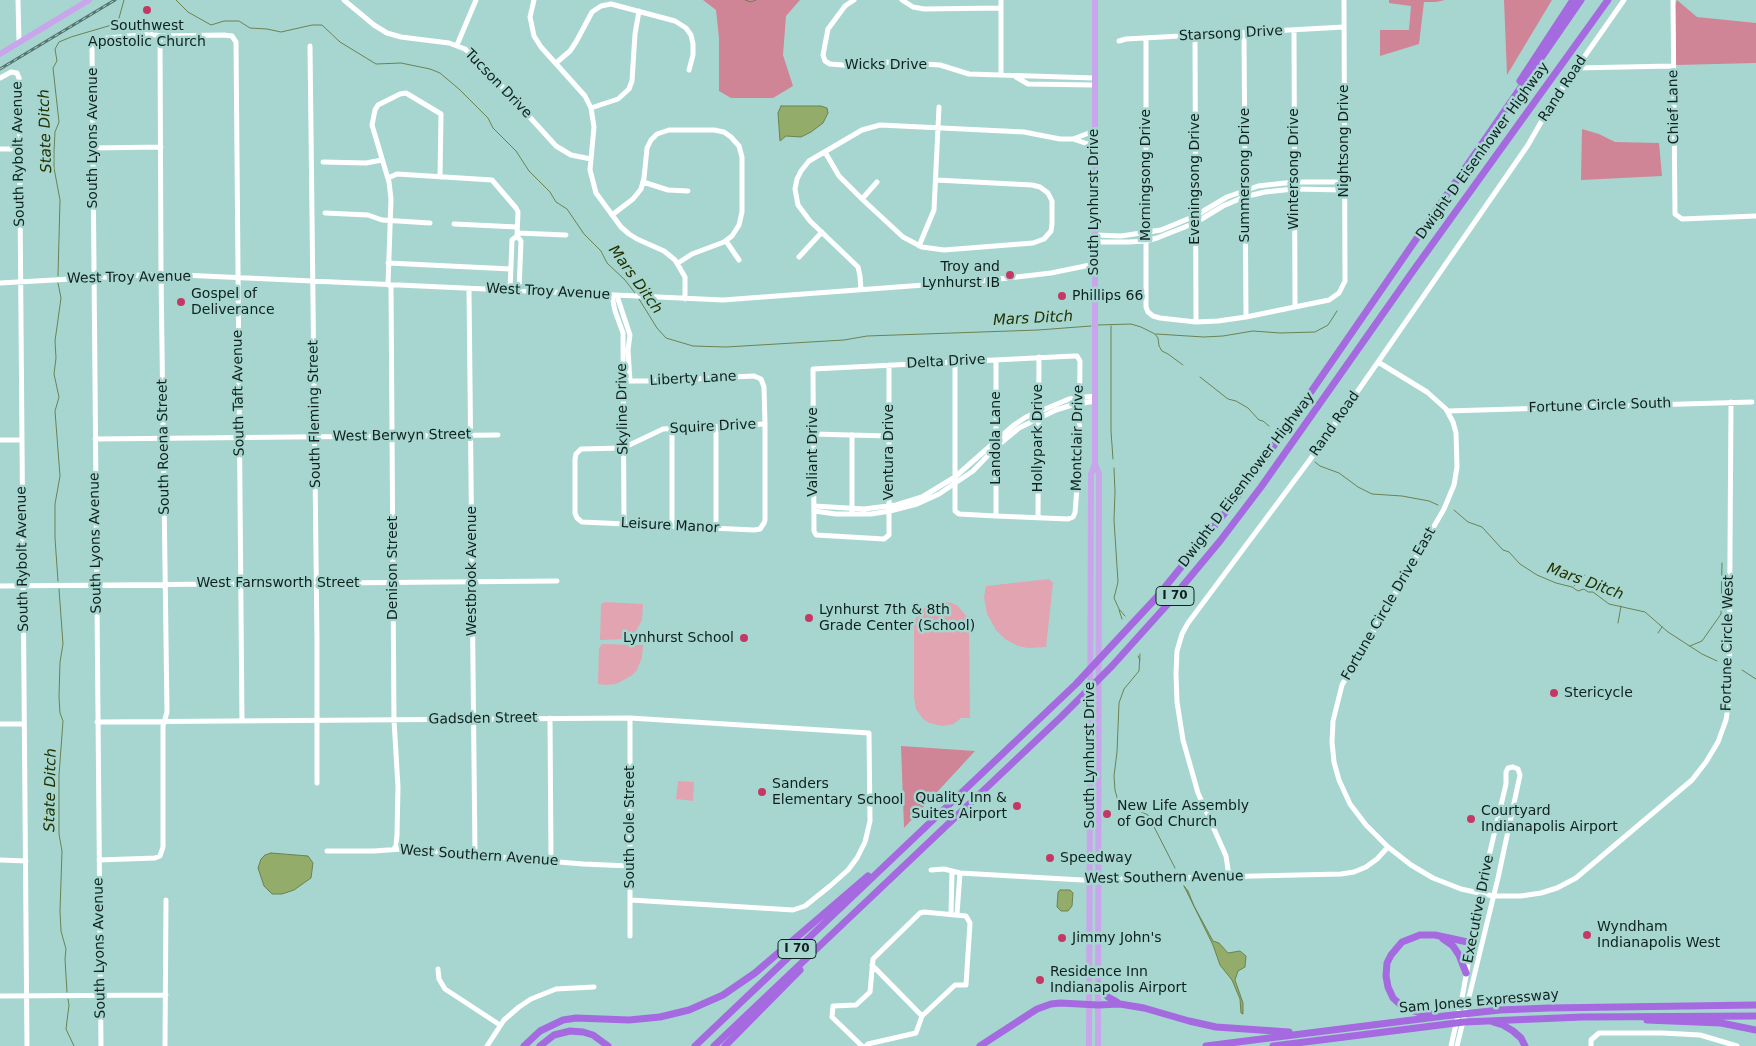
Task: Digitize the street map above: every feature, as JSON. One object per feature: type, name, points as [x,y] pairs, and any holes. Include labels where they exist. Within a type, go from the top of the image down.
[{"type":"highway","points":[[1486,138],[1529,66],[1573,0]]},
{"type":"highway","name":"Dwight D Eisenhower Highway","points":[[695,1046],[1076,684],[1139,617],[1187,561],[1274,447],[1581,0]]},
{"type":"highway","name":"Dwight D Eisenhower Highway","points":[[714,1046],[1085,694],[1138,639],[1199,568],[1261,487],[1408,278],[1608,0]]},
{"type":"highway","points":[[524,1046],[540,1031],[563,1020],[576,1018],[629,1020],[660,1017],[689,1010],[723,995],[755,973],[850,891],[900,852]]},
{"type":"highway","points":[[1444,1016],[1404,1008],[1393,998],[1386,978],[1389,959],[1398,946],[1418,935],[1436,935],[1472,943]]},
{"type":"highway","points":[[1436,935],[1456,949],[1466,973]]},
{"type":"highway","points":[[725,1046],[794,978],[814,951]]},
{"type":"highway","points":[[1098,985],[1108,997],[1120,1004]]},
{"type":"highway","points":[[980,1046],[1046,1005],[1071,1002],[1098,1005],[1120,1004],[1216,1026],[1312,1033]]},
{"type":"highway","name":"Sam Jones Expressway","points":[[1206,1046],[1444,1016],[1549,1008],[1756,1005]]},
{"type":"highway","name":"Sam Jones Expressway","points":[[1274,1046],[1464,1022],[1582,1017],[1756,1016]]},
{"type":"highway","points":[[1582,1017],[1721,1023],[1756,1030]]},
{"type":"highway","points":[[1487,1021],[1510,1028],[1526,1046]]},
{"type":"highway","points":[[540,1046],[554,1035],[570,1031],[593,1035],[608,1046]]},
{"type":"highway","points":[[1288,1046],[1301,1042]]},
{"type":"main road","points":[[0,54],[89,0]]},
{"type":"main road","name":"South Lynhurst Drive","points":[[1095,0],[1095,464],[1099,474],[1098,1046]]},
{"type":"main road","name":"South Lynhurst Drive","points":[[1090,1046],[1091,474],[1095,464]]},
{"type":"street","points":[[18,0],[19,42]]},
{"type":"street","name":"Tucson Drive","points":[[344,0],[374,25],[387,33],[444,42],[465,49],[477,59],[556,146],[571,155],[591,159]]},
{"type":"street","points":[[457,45],[476,0]]},
{"type":"street","points":[[534,0],[530,17],[533,34],[538,43],[586,96],[591,108],[594,126],[591,174],[595,189],[624,230],[631,236],[666,252],[678,263],[685,277],[686,299]]},
{"type":"street","name":"Wicks Drive","points":[[854,0],[845,6],[828,29],[823,55],[825,61],[830,64],[855,66],[889,62],[940,65],[968,74],[1014,76],[1028,84],[1094,81]]},
{"type":"street","points":[[902,0],[924,9],[1001,8]]},
{"type":"street","points":[[1001,0],[1002,75]]},
{"type":"street","name":"Nightsong Drive","points":[[1295,307],[1334,298],[1345,281],[1344,0]]},
{"type":"street","name":"Rand Road","points":[[1229,876],[1226,856],[1198,793],[1184,746],[1176,688],[1178,644],[1188,623],[1276,507],[1378,362],[1528,145],[1545,114],[1624,0]]},
{"type":"street","name":"Chief Lane","points":[[1673,0],[1675,214],[1682,219],[1756,216]]},
{"type":"street","points":[[556,64],[573,47],[590,15],[597,8],[611,4],[679,23],[688,29],[694,46],[689,70]]},
{"type":"street","points":[[591,108],[618,99],[629,89],[632,81],[635,34],[640,11]]},
{"type":"street","name":"Starsong Drive","points":[[1119,41],[1126,39],[1344,27]]},
{"type":"street","name":"Wintersong Drive","points":[[1294,30],[1295,307]]},
{"type":"street","name":"Summersong Drive","points":[[1244,33],[1246,317]]},
{"type":"street","name":"South Lyons Avenue","points":[[101,1046],[92,46],[99,39],[150,34],[160,36]]},
{"type":"street","name":"South Taft Avenue","points":[[160,36],[232,36],[236,42],[242,721]]},
{"type":"street","name":"South Roena Street","points":[[99,860],[150,859],[160,856],[163,847],[164,721],[167,712],[160,36]]},
{"type":"street","name":"Eveningsong Drive","points":[[1195,36],[1196,322]]},
{"type":"street","name":"Morningsong Drive","points":[[1146,38],[1146,307],[1153,316],[1196,322]]},
{"type":"street","name":"South Fleming Street","points":[[310,46],[317,783]]},
{"type":"street","points":[[1576,68],[1673,66]]},
{"type":"street","name":"South Rybolt Avenue","points":[[0,78],[11,72],[16,72],[19,78],[27,1046]]},
{"type":"street","name":"Denison Street","points":[[394,850],[397,841],[398,787],[394,720],[392,436],[388,263],[391,194],[372,125],[378,105],[406,93],[440,112],[442,115],[440,177]]},
{"type":"street","points":[[919,246],[934,212],[939,107]]},
{"type":"street","points":[[861,290],[858,268],[800,209],[796,198],[795,189],[798,175],[804,166],[824,152],[862,130],[882,125],[1024,132],[1057,139],[1073,139],[1094,146]]},
{"type":"street","points":[[612,215],[636,196],[643,182],[647,148],[653,137],[660,132],[669,130],[718,130],[733,138],[742,154],[741,220],[735,232],[726,241],[692,254],[678,263]]},
{"type":"street","points":[[1073,139],[1094,131]]},
{"type":"street","points":[[733,138],[739,133]]},
{"type":"street","points":[[93,148],[161,147]]},
{"type":"street","points":[[0,149],[19,149]]},
{"type":"street","points":[[824,152],[839,176],[862,199],[900,235],[919,246],[944,250],[1035,243],[1044,239],[1052,227],[1051,200],[1048,194],[1040,187],[936,180]]},
{"type":"street","points":[[323,162],[366,163],[382,160]]},
{"type":"street","points":[[388,178],[397,174],[492,180],[516,208],[517,232],[521,241],[519,291]]},
{"type":"street","points":[[643,182],[668,190],[688,191]]},
{"type":"street","points":[[862,199],[877,182]]},
{"type":"street","points":[[1095,239],[1146,241],[1174,233],[1195,223],[1258,186],[1294,182],[1344,182]]},
{"type":"street","points":[[1095,239],[1146,234],[1179,224],[1227,197],[1294,189],[1344,190]]},
{"type":"street","points":[[325,213],[368,215],[382,220],[430,223]]},
{"type":"street","points":[[454,224],[517,232],[566,235]]},
{"type":"street","points":[[510,290],[512,240],[517,232]]},
{"type":"street","points":[[799,257],[822,232]]},
{"type":"street","points":[[726,241],[739,260]]},
{"type":"street","points":[[388,263],[511,269]]},
{"type":"street","name":"West Troy Avenue","points":[[0,283],[161,274],[615,296],[728,299],[1020,277],[1095,264]]},
{"type":"street","name":"Westbrook Avenue","points":[[469,288],[474,854]]},
{"type":"street","name":"Skyline Drive","points":[[615,296],[615,311],[622,333],[627,381],[623,448],[624,524]]},
{"type":"street","points":[[1196,322],[1246,317],[1295,307]]},
{"type":"street","name":"Delta Drive","points":[[813,369],[1078,357]]},
{"type":"street","name":"Montclair Drive","points":[[1038,518],[1068,519],[1073,518],[1075,513],[1078,487],[1080,404],[1080,360],[1078,357]]},
{"type":"street","name":"Hollypark Drive","points":[[1038,518],[1039,358]]},
{"type":"street","name":"Landola Lane","points":[[996,360],[996,516]]},
{"type":"street","points":[[955,362],[954,508],[956,512],[959,514],[1038,518]]},
{"type":"street","name":"Fortune Circle Drive East","points":[[1378,362],[1427,392],[1447,411],[1455,427],[1458,452],[1450,496],[1442,513],[1345,678],[1333,718],[1333,752],[1336,767],[1342,787],[1356,813],[1388,847],[1432,878],[1490,896]]},
{"type":"street","name":"Ventura Drive","points":[[887,538],[890,509],[889,365]]},
{"type":"street","name":"Valiant Drive","points":[[813,369],[815,534],[819,536],[887,538]]},
{"type":"street","name":"Liberty Lane","points":[[627,381],[754,376],[761,379],[764,386],[765,424]]},
{"type":"street","points":[[890,509],[922,497],[954,477],[1014,425],[1038,411],[1080,397],[1095,399]]},
{"type":"street","points":[[814,508],[852,512],[890,509],[917,504],[939,494],[972,471],[996,447],[1019,428],[1056,410],[1095,399]]},
{"type":"street","name":"Fortune Circle West","points":[[1490,896],[1526,896],[1541,893],[1557,888],[1576,878],[1692,780],[1716,747],[1724,725],[1729,700],[1731,402]]},
{"type":"street","name":"Fortune Circle South","points":[[1447,411],[1752,402]]},
{"type":"street","name":"Squire Drive","points":[[578,519],[575,513],[574,459],[578,452],[584,448],[623,448],[659,430],[765,424]]},
{"type":"street","name":"Leisure Manor","points":[[578,519],[584,522],[624,524],[756,530],[762,528],[765,520],[765,424]]},
{"type":"street","points":[[716,427],[716,528]]},
{"type":"street","points":[[672,429],[672,526]]},
{"type":"street","points":[[813,434],[889,436]]},
{"type":"street","name":"West Berwyn Street","points":[[95,439],[498,435]]},
{"type":"street","points":[[852,435],[852,512]]},
{"type":"street","points":[[0,440],[22,440]]},
{"type":"street","name":"West Farnsworth Street","points":[[0,586],[557,581]]},
{"type":"street","points":[[550,718],[551,860]]},
{"type":"street","name":"Gadsden Street","points":[[97,722],[630,718],[869,733],[870,821],[865,842],[858,858],[848,870],[805,906],[797,909],[631,900]]},
{"type":"street","name":"South Cole Street","points":[[630,718],[630,936]]},
{"type":"street","points":[[0,724],[24,724]]},
{"type":"street","name":"Executive Drive","points":[[1451,1046],[1453,1037],[1465,998],[1482,943],[1490,896],[1520,773],[1518,769],[1513,767],[1508,768],[1506,772],[1506,784],[1481,894],[1466,973],[1465,998],[1458,1046]]},
{"type":"street","name":"West Southern Avenue","points":[[931,870],[944,869],[952,872],[1090,880],[1350,873],[1372,864],[1388,847]]},
{"type":"street","name":"West Southern Avenue","points":[[327,851],[402,849],[583,864],[630,866]]},
{"type":"street","points":[[0,860],[26,861]]},
{"type":"street","points":[[950,913],[952,872]]},
{"type":"street","points":[[958,914],[960,872]]},
{"type":"street","points":[[165,1046],[166,900]]},
{"type":"street","points":[[862,1046],[832,1017],[833,1006],[856,1005],[870,992],[872,959],[920,913],[950,913],[966,916],[970,922],[966,984],[955,985],[922,1016],[916,1032],[866,1046]]},
{"type":"street","points":[[1472,943],[1482,943]]},
{"type":"street","points":[[872,965],[922,1016]]},
{"type":"street","points":[[438,969],[439,979],[445,989],[500,1025]]},
{"type":"street","points":[[487,1046],[500,1025],[517,1008],[531,999],[549,991],[594,987]]},
{"type":"street","points":[[0,996],[166,995]]},
{"type":"street","points":[[1591,1046],[1594,1036],[1602,1033],[1691,1034],[1709,1037],[1737,1046]]},
{"type":"shaded area","points":[[703,0],[800,0],[786,16],[783,55],[793,86],[773,98],[731,98],[719,91],[719,38],[716,10]]},
{"type":"shaded area","points":[[1389,0],[1445,0],[1424,2],[1419,44],[1380,56],[1380,30],[1409,30],[1411,6],[1389,3]]},
{"type":"shaded area","points":[[1504,0],[1552,0],[1507,75]]},
{"type":"shaded area","points":[[1677,0],[1697,17],[1756,23],[1756,63],[1676,65],[1675,5]]},
{"type":"shaded area","points":[[781,106],[821,106],[827,108],[828,113],[823,123],[811,132],[801,137],[786,136],[780,141],[778,113]]},
{"type":"shaded area","points":[[1582,129],[1599,134],[1615,142],[1659,143],[1662,176],[1581,180]]},
{"type":"shaded area","points":[[1049,579],[1053,583],[1046,647],[1028,648],[1018,646],[1005,639],[996,630],[987,614],[984,597],[986,586]]},
{"type":"shaded area","points":[[939,601],[958,606],[967,617],[969,629],[970,718],[961,718],[954,724],[942,726],[929,723],[923,719],[916,709],[914,698],[914,622],[921,610]]},
{"type":"shaded area","points":[[605,602],[643,604],[642,620],[636,631],[625,639],[600,640],[601,604]]},
{"type":"shaded area","points":[[602,644],[643,645],[642,657],[637,670],[631,676],[616,684],[598,684],[599,648]]},
{"type":"shaded area","points":[[901,746],[975,751],[904,828]]},
{"type":"shaded area","points":[[678,781],[694,782],[693,801],[676,799]]},
{"type":"shaded area","points":[[271,853],[308,856],[313,863],[311,878],[294,890],[282,894],[272,894],[264,886],[258,868],[261,859]]},
{"type":"shaded area","points":[[1184,886],[1213,941],[1219,943],[1228,953],[1240,951],[1246,956],[1245,967],[1238,971],[1235,980],[1243,1003],[1243,1014],[1241,1013],[1240,999],[1232,980],[1220,965],[1213,945]]},
{"type":"shaded area","points":[[1060,890],[1070,890],[1073,893],[1072,906],[1068,911],[1061,911],[1057,907],[1058,892]]},
{"type":"waterway","name":"State Ditch","points":[[58,276],[60,200],[54,168],[54,151],[55,132],[59,122],[53,68],[57,61],[55,49],[59,42],[115,24],[119,18],[124,0]]},
{"type":"waterway","name":"Mars Ditch","points":[[176,0],[188,12],[211,25],[224,21],[239,21],[250,28],[281,32],[312,25],[322,25],[340,42],[376,64],[401,63],[440,73],[488,118],[493,128],[516,151],[529,171],[550,192],[556,202],[567,209],[584,234],[601,251],[607,263],[625,280],[635,293]]},
{"type":"waterway","points":[[745,0],[751,2],[756,0]]},
{"type":"waterway","name":"State Ditch","points":[[58,283],[61,298],[55,341],[56,358],[54,374],[59,397],[55,411],[60,476],[55,504],[58,581]]},
{"type":"waterway","name":"Mars Ditch","points":[[639,299],[657,328],[666,338],[693,346],[726,347],[844,340],[867,336],[1038,330],[1091,326]]},
{"type":"waterway","points":[[1156,334],[1204,337],[1253,331],[1280,333],[1315,332],[1328,325],[1337,311]]},
{"type":"waterway","name":"Mars Ditch","points":[[1098,325],[1131,324],[1141,327],[1155,334],[1162,351],[1183,365]]},
{"type":"waterway","points":[[1111,326],[1111,431],[1113,459]]},
{"type":"waterway","name":"Mars Ditch","points":[[1200,377],[1228,399],[1248,408],[1259,420],[1269,426]]},
{"type":"waterway","name":"Mars Ditch","points":[[1315,462],[1320,466],[1339,473],[1358,487],[1372,494],[1402,496],[1429,501],[1438,505]]},
{"type":"waterway","points":[[1114,468],[1114,520],[1118,582],[1114,598],[1125,616]]},
{"type":"waterway","name":"Mars Ditch","points":[[1454,510],[1468,522],[1482,527],[1503,550],[1509,552],[1520,564],[1537,575],[1572,587],[1578,591],[1584,589],[1588,592],[1593,592],[1609,604],[1645,612],[1668,632],[1702,654],[1717,661]]},
{"type":"waterway","points":[[1690,646],[1702,641],[1721,614],[1722,563]]},
{"type":"waterway","points":[[1574,586],[1585,575]]},
{"type":"waterway","name":"State Ditch","points":[[59,589],[63,644],[60,662],[59,697],[60,713],[63,721],[59,775],[59,834],[62,851],[60,911],[61,931],[66,949],[67,992]]},
{"type":"waterway","points":[[1618,623],[1621,606]]},
{"type":"waterway","points":[[1119,610],[1122,619]]},
{"type":"waterway","name":"Mars Ditch","points":[[1658,633],[1662,627]]},
{"type":"waterway","points":[[1140,654],[1139,671],[1124,689],[1119,703],[1114,776],[1115,790],[1118,801],[1148,815],[1175,868]]},
{"type":"waterway","points":[[1138,656],[1140,660]]},
{"type":"waterway","name":"Mars Ditch","points":[[1742,670],[1756,679]]},
{"type":"waterway","name":"State Ditch","points":[[68,999],[66,1029],[74,1046]]},
{"type":"railway","points":[[0,69],[115,0]]},
{"type":"place","name":"Southwest Apostolic Church","points":[[147,10]]},
{"type":"place","name":"Troy and Lynhurst IB","points":[[1010,275]]},
{"type":"place","name":"Phillips 66","points":[[1062,296]]},
{"type":"place","name":"Gospel of Deliverance","points":[[181,302]]},
{"type":"place","name":"Lynhurst 7th & 8th Grade Center (School)","points":[[809,618]]},
{"type":"place","name":"Lynhurst School","points":[[744,638]]},
{"type":"place","name":"Stericycle","points":[[1554,693]]},
{"type":"place","name":"Sanders Elementary School","points":[[762,792]]},
{"type":"place","name":"Quality Inn & Suites Airport","points":[[1017,806]]},
{"type":"place","name":"New Life Assembly of God Church","points":[[1107,814]]},
{"type":"place","name":"Courtyard Indianapolis Airport","points":[[1471,819]]},
{"type":"place","name":"Speedway","points":[[1050,858]]},
{"type":"place","name":"Wyndham Indianapolis West","points":[[1587,935]]},
{"type":"place","name":"Jimmy John's","points":[[1062,938]]},
{"type":"place","name":"Residence Inn Indianapolis Airport","points":[[1040,980]]}]
